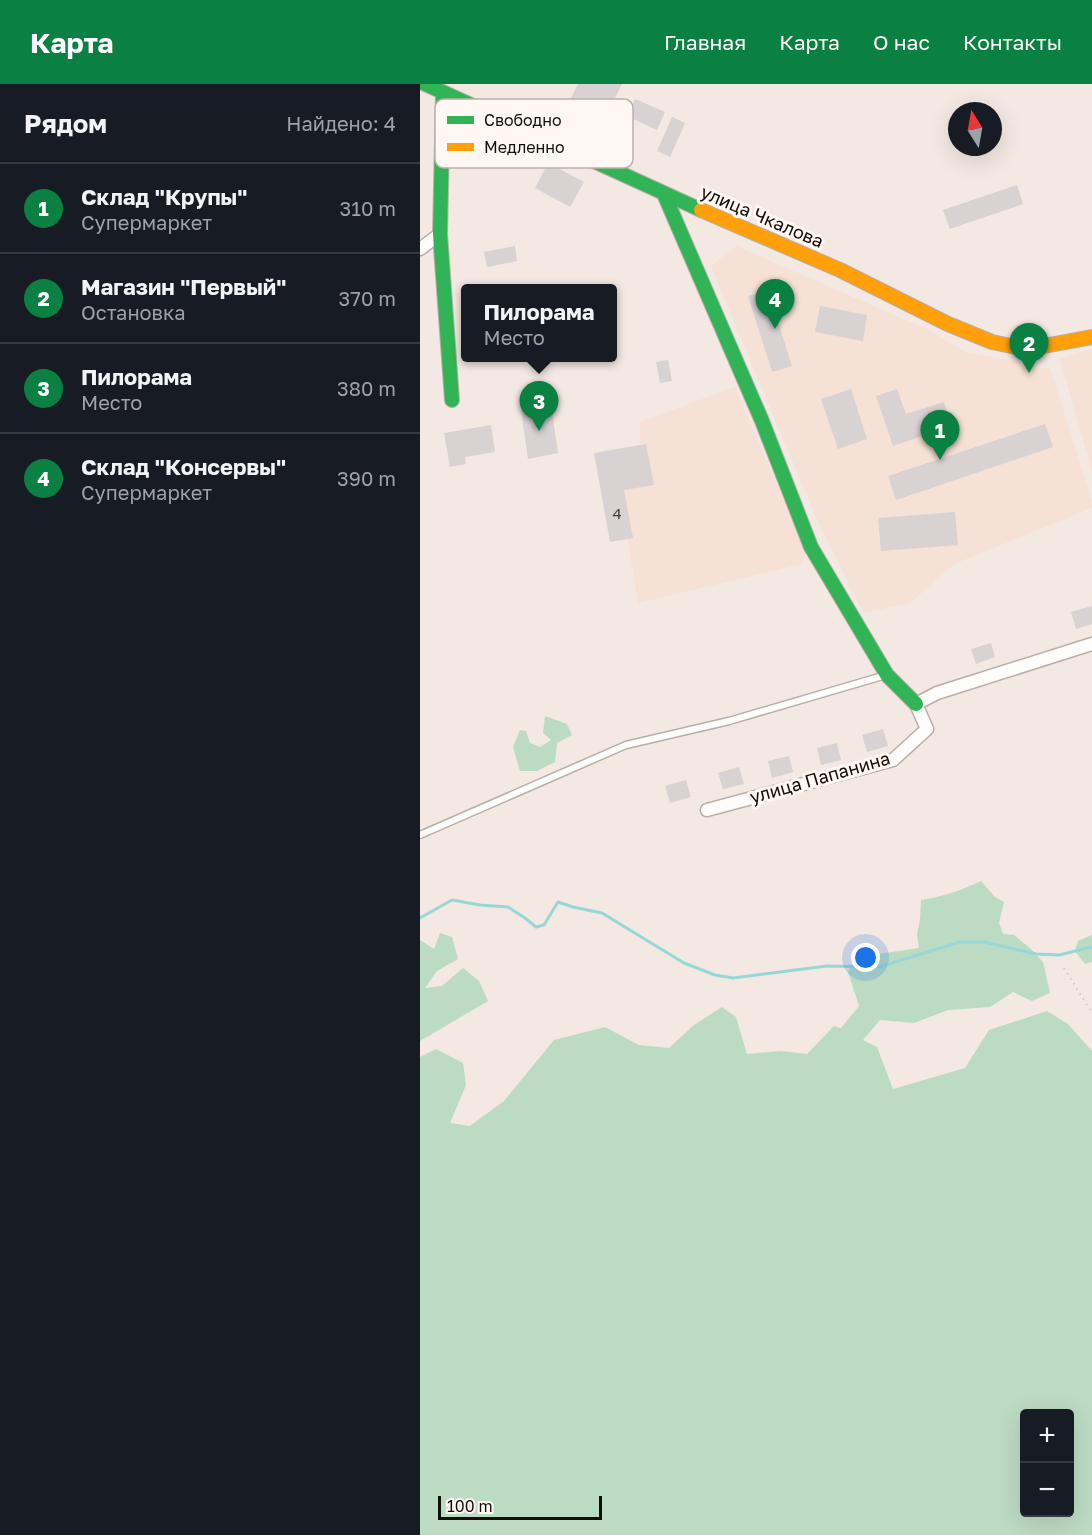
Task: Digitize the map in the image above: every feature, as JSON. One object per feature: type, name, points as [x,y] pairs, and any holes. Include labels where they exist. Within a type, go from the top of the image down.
[{"type":"street","name":"улица Чкалова","points":[[425,84],[456,99]]},
{"type":"street","points":[[443,93],[443,99]]},
{"type":"street","points":[[441,168],[440,234],[452,400]]},
{"type":"street","name":"улица Чкалова","points":[[607,168],[840,270],[948,324],[992,342],[1016,347],[1040,348],[1092,337]]},
{"type":"street","points":[[664,194],[762,421],[811,547],[886,675],[916,704],[937,693],[1092,644]]},
{"type":"street","points":[[420,249],[440,234]]},
{"type":"street","name":"улица Папанина","points":[[707,810],[893,760],[927,729],[916,704]]},
{"type":"lane","points":[[420,836],[626,746],[729,721],[886,675]]},
{"type":"path","points":[[1064,968],[1092,1014]]},
{"type":"shaded area","points":[[736,246],[931,331],[966,353],[1015,361],[1029,369],[1050,368],[1092,501],[1092,508],[954,564],[910,603],[863,613],[816,517],[711,266]]},
{"type":"shaded area","points":[[1092,349],[1092,472],[1060,359]]},
{"type":"shaded area","points":[[735,387],[806,553],[802,564],[638,603],[613,451],[640,446],[640,422]]},
{"type":"green space","points":[[545,716],[567,724],[572,735],[557,743],[555,762],[537,771],[520,771],[513,747],[520,730],[526,731],[530,743],[540,747],[551,740],[543,733]]},
{"type":"green space","points":[[981,881],[995,897],[1004,902],[999,923],[1003,934],[1014,935],[1043,962],[1050,993],[1032,1001],[1013,992],[990,1007],[948,1010],[914,1023],[880,1020],[863,1040],[877,1047],[893,1089],[965,1068],[989,1030],[1047,1011],[1068,1024],[1092,1051],[1092,1535],[420,1535],[420,1057],[436,1049],[463,1063],[466,1085],[450,1123],[470,1126],[504,1101],[554,1040],[605,1027],[639,1045],[669,1048],[694,1025],[722,1007],[736,1017],[747,1054],[781,1051],[807,1054],[834,1026],[841,1028],[859,1006],[848,972],[858,957],[919,948],[917,934],[921,900],[959,890]]},
{"type":"green space","points":[[440,933],[452,937],[458,959],[437,971],[425,988],[442,986],[463,968],[479,981],[488,1001],[420,1041],[420,940],[434,949]]},
{"type":"green space","points":[[1092,935],[1092,962],[1085,964],[1075,951],[1078,941]]},
{"type":"building","points":[[578,84],[622,84],[615,99],[570,99]]},
{"type":"building","points":[[635,99],[665,112],[657,130],[633,119]]},
{"type":"building","points":[[672,117],[685,123],[670,157],[657,151]]},
{"type":"building","points":[[545,168],[557,168],[584,182],[570,207],[535,188]]},
{"type":"building","points":[[1017,185],[1023,204],[950,229],[943,210]]},
{"type":"building","points":[[515,246],[517,261],[487,267],[484,252]]},
{"type":"building","points":[[768,290],[792,366],[772,372],[748,296]]},
{"type":"building","points":[[820,306],[867,315],[863,341],[815,332]]},
{"type":"building","points":[[668,360],[672,381],[660,383],[656,362]]},
{"type":"building","points":[[851,389],[867,439],[838,449],[821,399]]},
{"type":"building","points":[[897,389],[906,414],[944,402],[952,426],[893,446],[876,396]]},
{"type":"building","points":[[551,405],[558,453],[528,459],[521,410]]},
{"type":"building","points":[[1045,424],[1053,447],[896,500],[888,476]]},
{"type":"building","points":[[491,425],[495,452],[465,457],[466,464],[450,467],[444,433]]},
{"type":"building","points":[[646,444],[654,485],[624,490],[633,538],[610,542],[594,453]]},
{"type":"building","points":[[955,512],[958,545],[881,551],[878,518]]},
{"type":"building","points":[[1092,606],[1092,624],[1076,629],[1071,612]]},
{"type":"building","points":[[991,643],[995,657],[976,664],[971,649]]},
{"type":"building","points":[[883,729],[888,746],[867,752],[862,735]]},
{"type":"building","points":[[837,743],[841,760],[821,765],[817,748]]},
{"type":"building","points":[[789,756],[793,772],[772,778],[768,761]]},
{"type":"building","points":[[739,767],[744,784],[723,789],[718,773]]},
{"type":"building","points":[[686,780],[691,797],[670,803],[665,786]]},
{"type":"waterway","points":[[420,918],[452,900],[508,907],[536,927],[544,925],[558,902],[602,913],[684,963],[715,975],[733,978],[827,966],[879,967],[960,942],[984,942],[1036,954],[1059,955],[1092,947]]},
{"type":"traffic: fast","points":[[425,84],[458,99]]},
{"type":"traffic: fast","points":[[443,93],[443,99]]},
{"type":"traffic: fast","points":[[441,168],[440,234],[452,400]]},
{"type":"traffic: fast","points":[[609,168],[701,210]]},
{"type":"traffic: fast","points":[[664,194],[762,421],[811,547],[887,675],[916,704]]},
{"type":"traffic: slow","points":[[701,210],[840,270],[948,324],[992,342],[1033,348],[1092,337]]},
{"type":"place","name":"Склад \"Консервы\"","points":[[775,329]]},
{"type":"place","name":"Магазин \"Первый\"","points":[[1029,373]]},
{"type":"place","name":"Пилорама","points":[[539,431]]},
{"type":"place","name":"Склад \"Крупы\"","points":[[940,460]]}]
